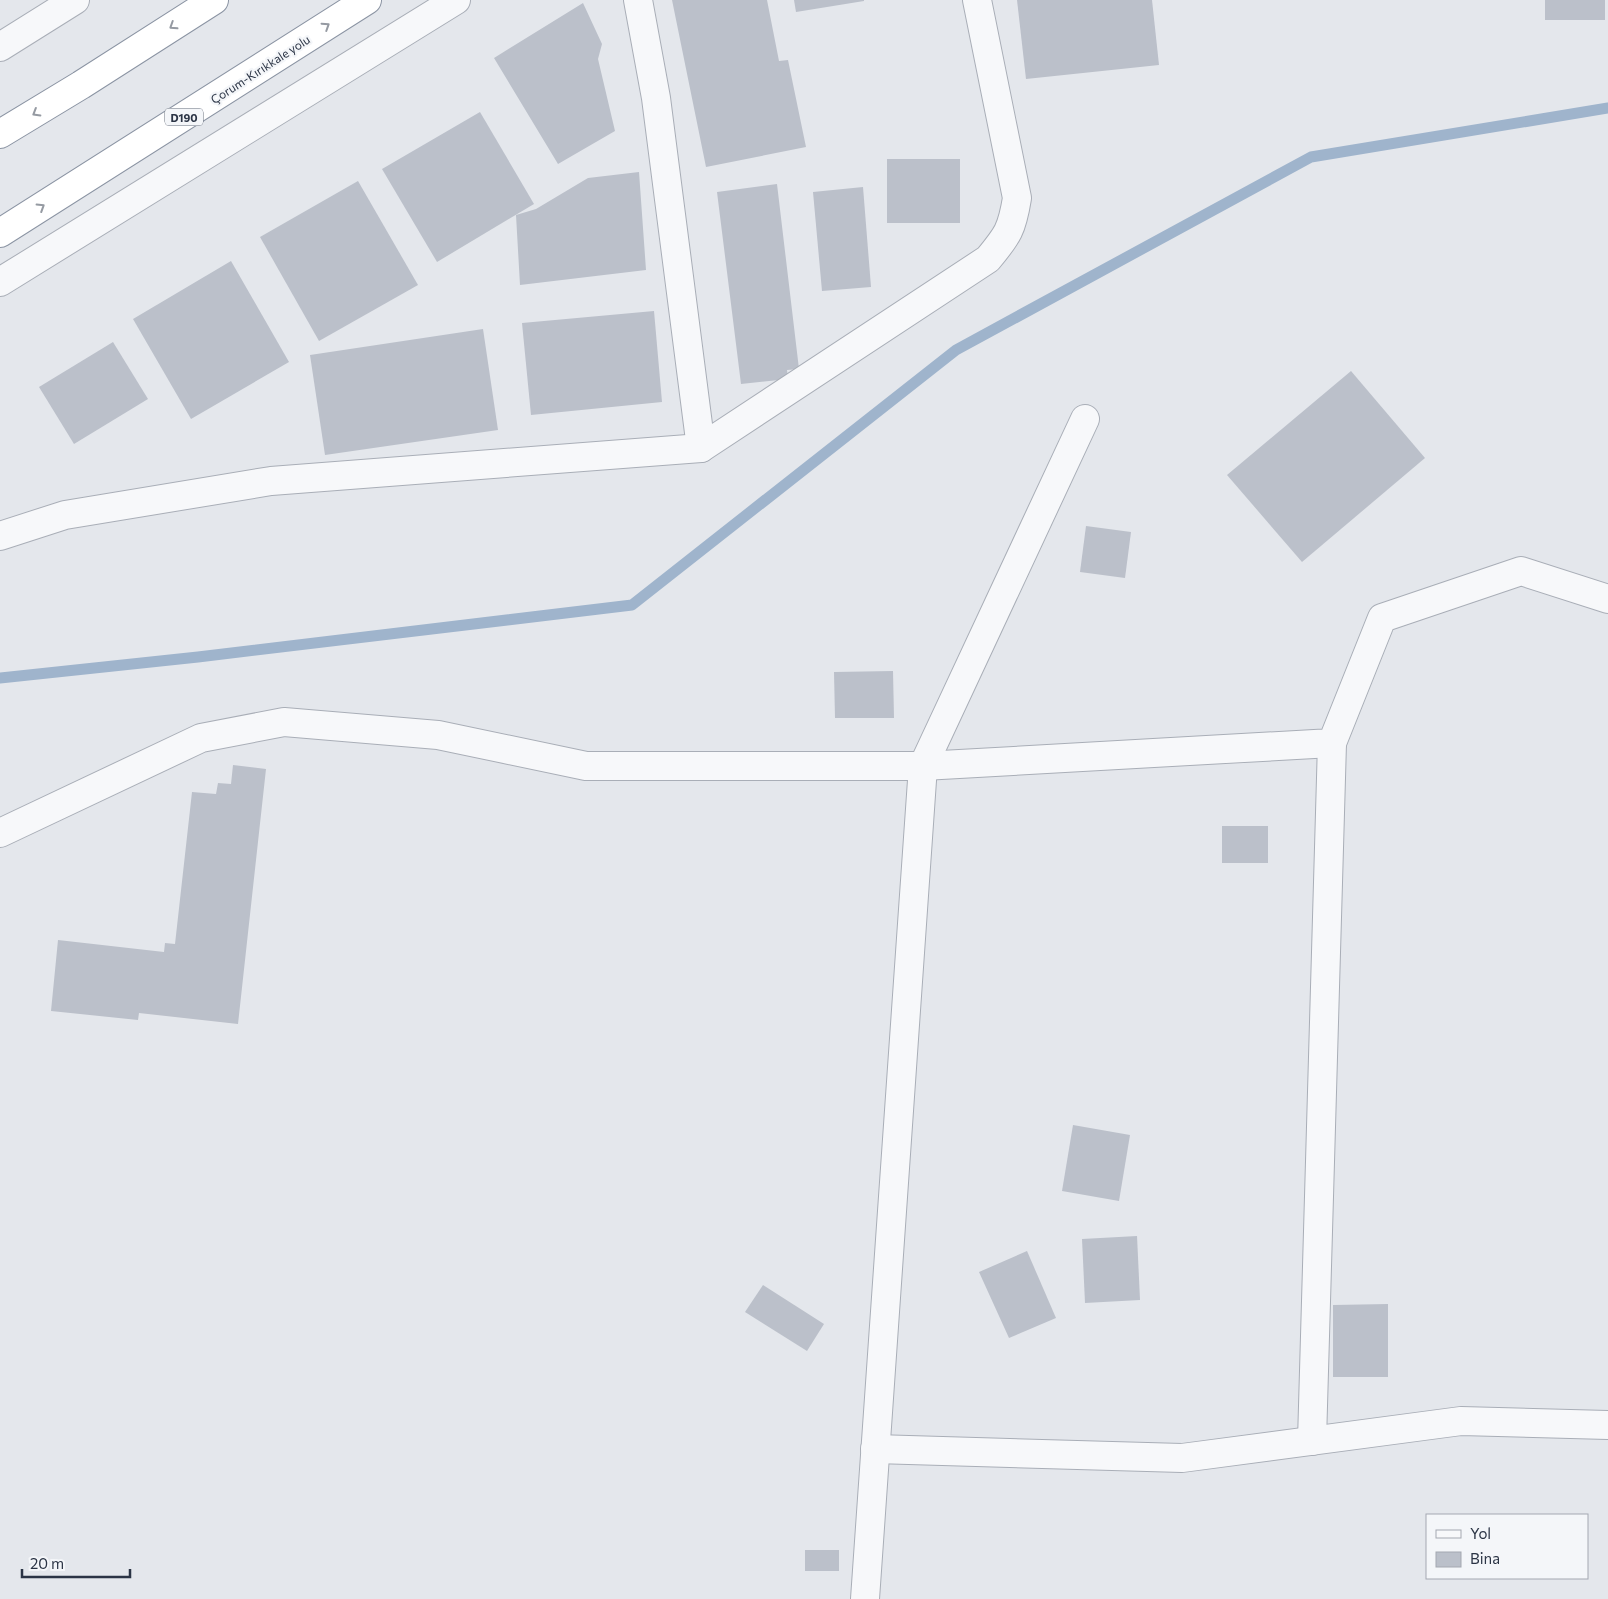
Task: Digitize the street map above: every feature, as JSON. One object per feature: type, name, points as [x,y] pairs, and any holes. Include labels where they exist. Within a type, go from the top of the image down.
[{"type":"highway","points":[[0,134],[214,0]]},
{"type":"highway","name":"Çorum-Kırıkkale yolu","points":[[0,233],[367,0]]},
{"type":"street","points":[[0,47],[75,0]]},
{"type":"street","points":[[0,282],[456,0]]},
{"type":"street","points":[[638,0],[656,98],[701,448]]},
{"type":"street","points":[[0,536],[65,515],[271,480],[701,448],[988,259],[1005,239],[1013,223],[1017,198],[977,0]]},
{"type":"street","points":[[865,1599],[923,766],[1085,419]]},
{"type":"street","points":[[1312,1441],[1332,743],[1382,618],[1521,571],[1608,599]]},
{"type":"street","points":[[0,833],[201,738],[284,722],[438,736],[586,766],[923,766],[1332,743]]},
{"type":"street","points":[[875,1449],[1182,1458],[1461,1422],[1608,1425]]},
{"type":"building","points":[[672,0],[767,0],[779,61],[788,60],[806,147],[706,167]]},
{"type":"building","points":[[794,0],[864,0],[864,1],[796,12]]},
{"type":"building","points":[[1017,0],[1152,0],[1159,65],[1026,79]]},
{"type":"building","points":[[1545,0],[1605,0],[1605,20],[1545,20]]},
{"type":"building","points":[[583,3],[602,44],[598,59],[615,131],[558,164],[494,58]]},
{"type":"building","points":[[480,112],[534,204],[437,262],[382,169]]},
{"type":"building","points":[[887,159],[960,159],[960,223],[887,223]]},
{"type":"building","points":[[639,172],[646,270],[520,285],[516,215],[536,209],[588,178]]},
{"type":"building","points":[[358,181],[418,285],[319,341],[260,237]]},
{"type":"building","points":[[777,184],[799,369],[787,370],[788,379],[741,384],[717,192]]},
{"type":"building","points":[[863,187],[871,287],[822,291],[813,192]]},
{"type":"building","points":[[231,261],[289,362],[191,419],[133,319]]},
{"type":"building","points":[[654,311],[662,402],[531,415],[522,323]]},
{"type":"building","points":[[483,329],[498,430],[325,455],[310,355]]},
{"type":"building","points":[[113,342],[148,399],[74,444],[39,387]]},
{"type":"building","points":[[1351,371],[1425,458],[1302,562],[1227,475]]},
{"type":"building","points":[[1086,526],[1131,532],[1125,578],[1080,572]]},
{"type":"building","points":[[893,671],[894,718],[835,718],[834,672]]},
{"type":"building","points":[[233,765],[266,769],[238,1024],[139,1013],[138,1020],[51,1011],[58,940],[164,952],[165,943],[175,944],[192,792],[216,794],[218,783],[231,784]]},
{"type":"building","points":[[1222,826],[1268,826],[1268,863],[1222,863]]},
{"type":"building","points":[[1073,1125],[1130,1135],[1119,1201],[1062,1191]]},
{"type":"building","points":[[1137,1236],[1140,1300],[1085,1303],[1082,1239]]},
{"type":"building","points":[[1027,1251],[1056,1318],[1009,1338],[979,1272]]},
{"type":"building","points":[[763,1285],[824,1324],[807,1351],[745,1312]]},
{"type":"building","points":[[1388,1304],[1388,1377],[1333,1377],[1333,1305]]},
{"type":"building","points":[[805,1550],[839,1550],[839,1571],[805,1571]]},
{"type":"waterway","points":[[0,678],[198,657],[632,605],[956,350],[1311,157],[1608,108]]}]
